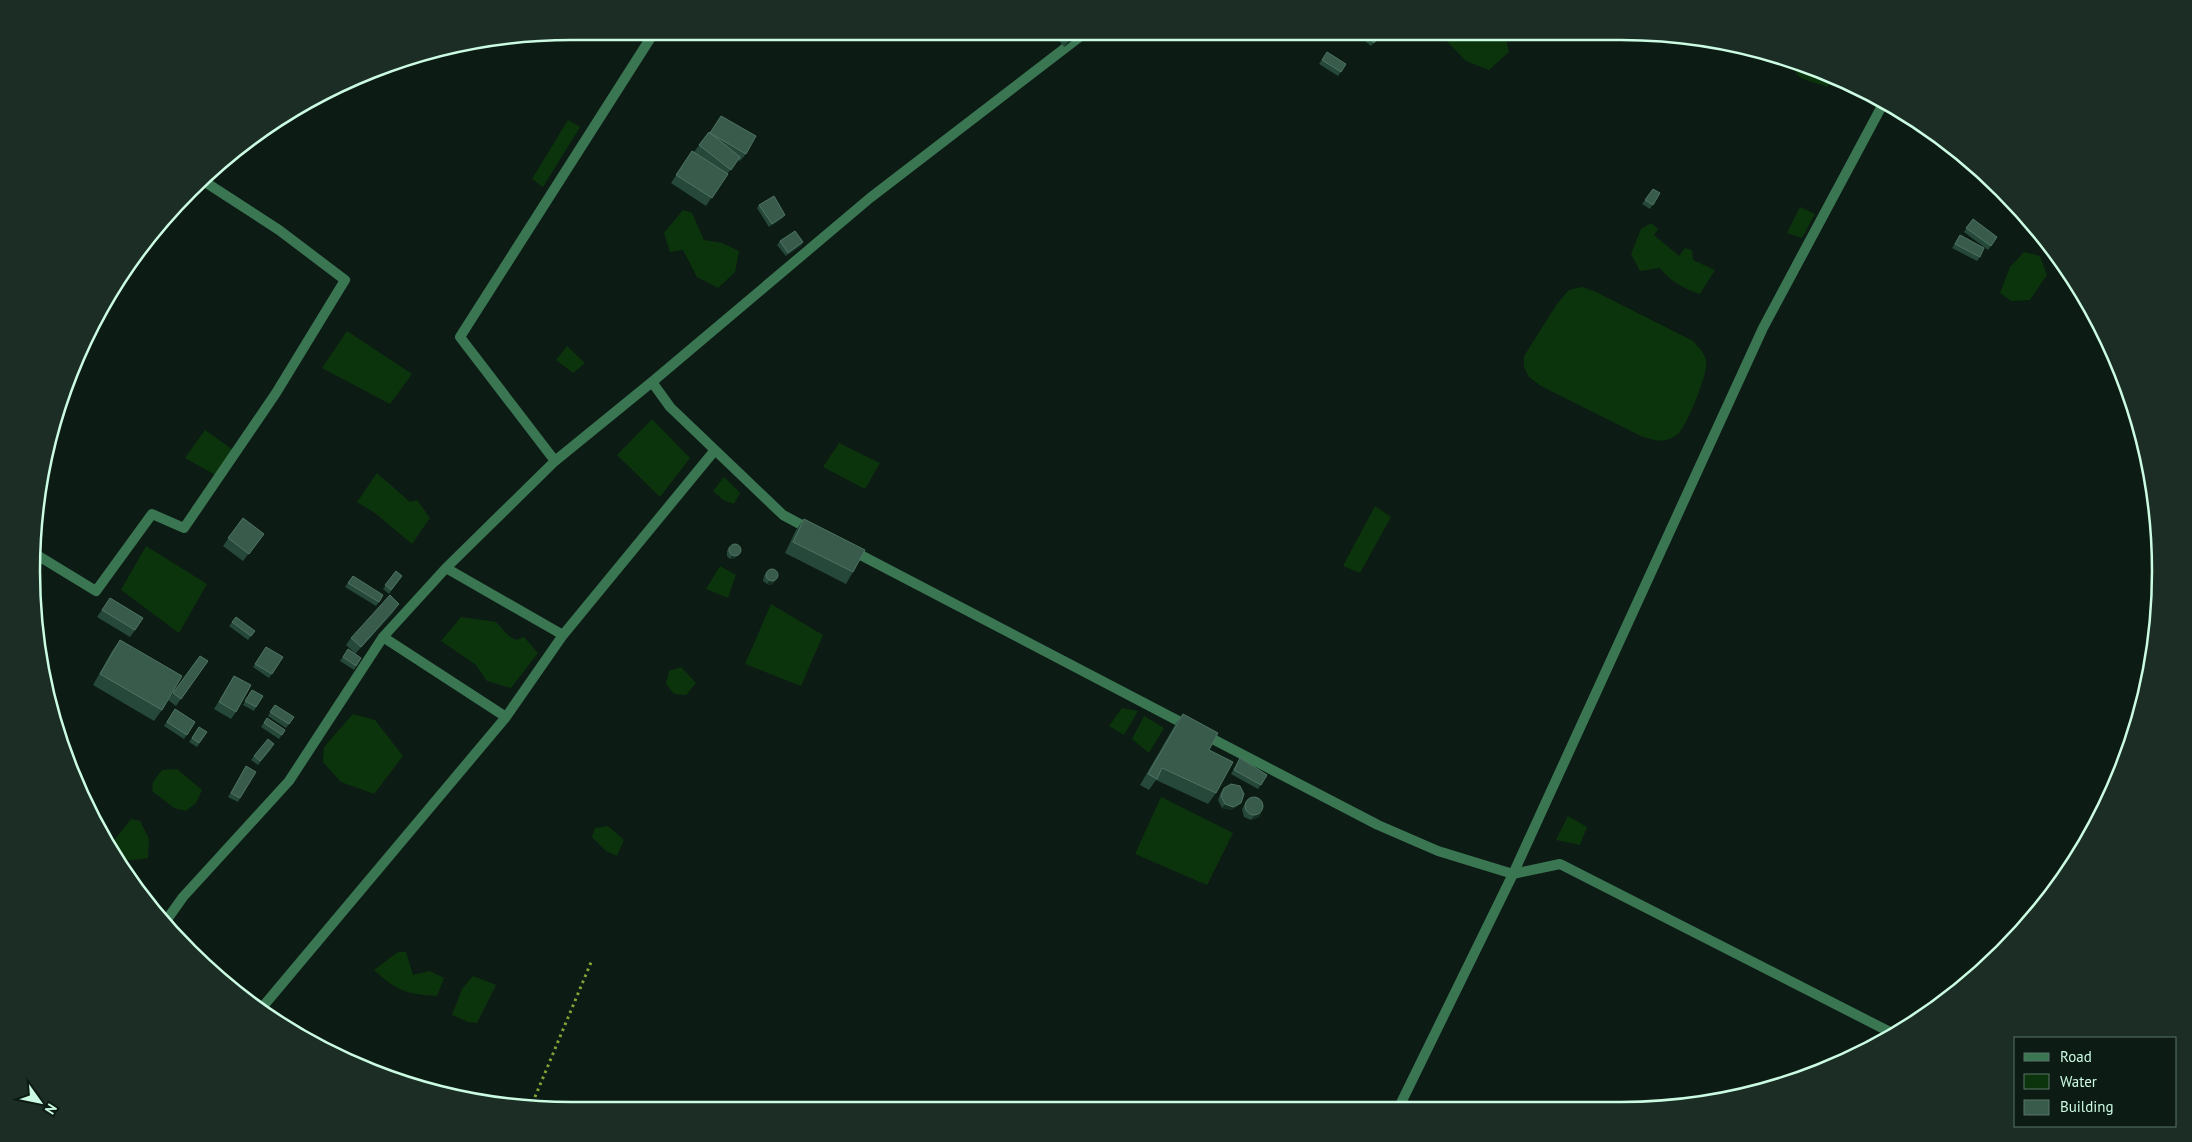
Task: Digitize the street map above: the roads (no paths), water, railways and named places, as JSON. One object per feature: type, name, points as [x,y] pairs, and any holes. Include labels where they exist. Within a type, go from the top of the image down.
[{"type":"street","points":[[555,461],[460,337],[649,40]]},
{"type":"street","points":[[169,917],[182,897],[289,781],[383,637],[446,568],[555,461],[652,382],[870,198],[1076,40]]},
{"type":"street","points":[[1401,1102],[1513,874],[1763,328],[1881,108]]},
{"type":"street","points":[[40,557],[96,591],[152,514],[184,528],[276,393],[345,280],[279,230],[208,184]]},
{"type":"street","points":[[652,382],[670,407],[783,515],[818,533]]},
{"type":"street","points":[[265,1004],[506,717],[564,635],[715,450]]},
{"type":"street","points":[[844,547],[1378,824],[1438,851],[1513,874],[1560,864],[1887,1030]]},
{"type":"street","points":[[446,568],[564,635]]},
{"type":"street","points":[[383,637],[506,717]]},
{"type":"water","points":[[1446,40],[1506,40],[1509,52],[1489,70],[1466,61]]},
{"type":"water","points":[[1794,69],[1830,83],[1827,87],[1806,80]]},
{"type":"water","points":[[568,120],[580,127],[543,187],[532,179]]},
{"type":"water","points":[[1800,207],[1815,214],[1802,238],[1787,233]]},
{"type":"water","points":[[683,210],[692,213],[704,240],[722,243],[739,251],[735,272],[718,288],[697,277],[683,250],[670,252],[664,233]]},
{"type":"water","points":[[1651,223],[1658,229],[1654,235],[1679,256],[1685,248],[1692,250],[1693,260],[1715,270],[1700,294],[1678,284],[1660,268],[1640,271],[1631,254],[1641,229]]},
{"type":"water","points":[[2024,252],[2040,256],[2047,275],[2030,300],[2011,301],[2000,293],[2010,267]]},
{"type":"water","points":[[1582,287],[1596,292],[1693,341],[1702,352],[1706,360],[1706,366],[1701,386],[1679,433],[1662,441],[1643,437],[1541,386],[1529,377],[1524,367],[1524,356],[1557,304],[1569,290]]},
{"type":"water","points":[[347,331],[412,374],[390,404],[322,368]]},
{"type":"water","points":[[567,346],[585,363],[573,373],[556,360]]},
{"type":"water","points":[[652,419],[690,458],[660,497],[617,455]]},
{"type":"water","points":[[205,430],[236,452],[219,477],[185,458]]},
{"type":"water","points":[[839,443],[880,463],[865,489],[823,467]]},
{"type":"water","points":[[377,473],[410,502],[417,500],[430,518],[412,544],[375,513],[357,502]]},
{"type":"water","points":[[724,477],[740,493],[734,504],[723,500],[713,491]]},
{"type":"water","points":[[1375,506],[1391,517],[1360,573],[1343,566]]},
{"type":"water","points":[[146,546],[207,584],[179,633],[121,590]]},
{"type":"water","points":[[720,566],[736,575],[728,598],[706,589]]},
{"type":"water","points":[[771,604],[823,635],[801,686],[745,664]]},
{"type":"water","points":[[461,617],[496,622],[509,636],[516,640],[524,637],[538,653],[511,688],[487,681],[476,665],[441,641]]},
{"type":"water","points":[[681,667],[696,683],[686,695],[674,694],[666,684],[669,671]]},
{"type":"water","points":[[1122,708],[1138,711],[1124,735],[1109,726]]},
{"type":"water","points":[[353,714],[375,720],[403,756],[374,794],[341,782],[323,762],[324,747]]},
{"type":"water","points":[[1144,716],[1164,728],[1149,753],[1132,739]]},
{"type":"water","points":[[177,769],[202,790],[196,803],[186,811],[174,808],[152,791],[153,782],[162,770]]},
{"type":"water","points":[[1161,797],[1233,833],[1207,885],[1135,854]]},
{"type":"water","points":[[1568,816],[1587,827],[1580,845],[1556,840]]},
{"type":"water","points":[[131,819],[140,821],[149,839],[148,858],[125,859],[114,842]]},
{"type":"water","points":[[608,826],[624,840],[617,856],[606,851],[592,837],[595,828]]},
{"type":"water","points":[[398,952],[406,952],[413,975],[430,971],[444,978],[437,996],[402,990],[389,983],[374,970]]},
{"type":"water","points":[[473,976],[496,985],[477,1023],[468,1022],[452,1015],[462,989]]}]
